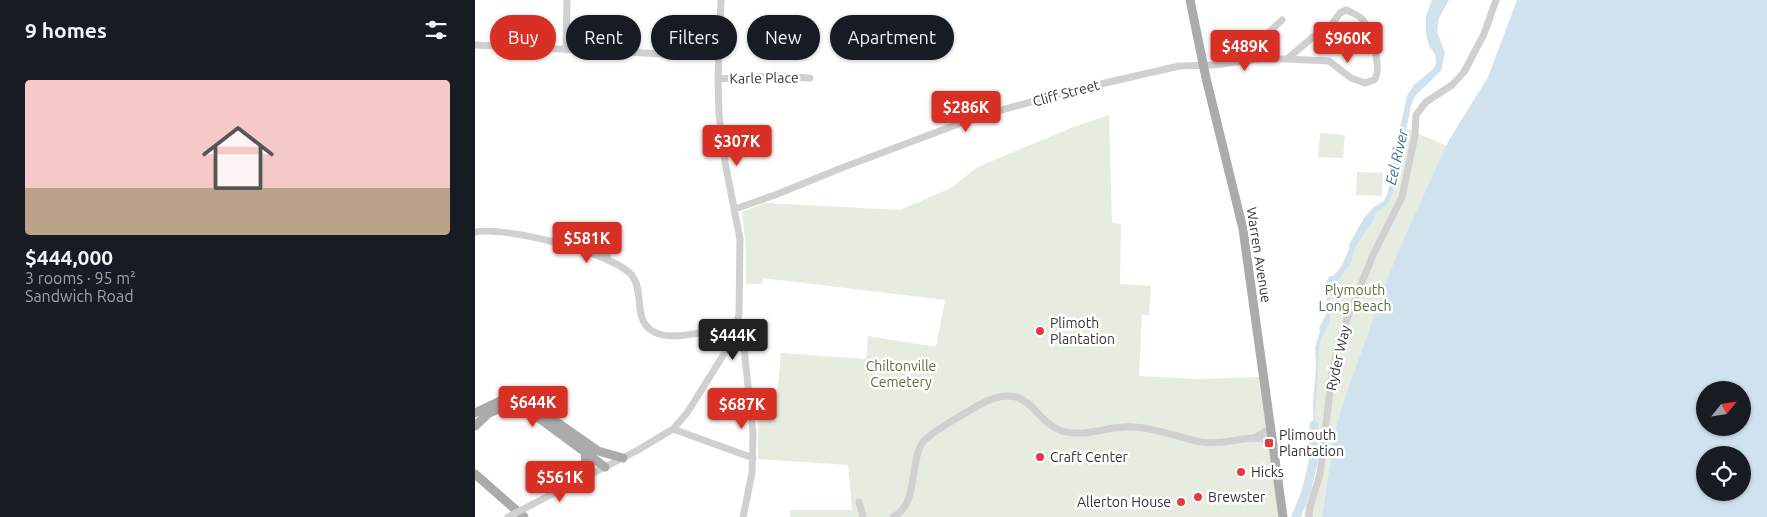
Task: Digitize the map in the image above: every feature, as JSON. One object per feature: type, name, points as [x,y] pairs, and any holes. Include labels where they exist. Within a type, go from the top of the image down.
[{"type":"main road","name":"Warren Avenue","points":[[1190,0],[1203,66],[1243,228],[1283,517]]},
{"type":"main road","points":[[475,413],[500,401],[519,401],[539,409],[598,451],[623,458]]},
{"type":"main road","points":[[475,426],[492,410],[507,405],[516,406],[533,414],[607,466]]},
{"type":"main road","points":[[598,451],[607,466]]},
{"type":"main road","points":[[577,482],[586,465],[585,452]]},
{"type":"main road","points":[[476,474],[524,517]]},
{"type":"street","points":[[567,0],[567,15]]},
{"type":"street","points":[[720,15],[721,0]]},
{"type":"street","name":"Ryder Way","points":[[1309,517],[1320,474],[1332,374],[1339,342],[1379,242],[1402,197],[1415,135],[1417,115],[1426,102],[1452,85],[1464,72],[1484,34],[1497,0]]},
{"type":"street","name":"Cliff Street","points":[[735,209],[987,114],[1156,70],[1260,59],[1287,59],[1329,61],[1344,74],[1361,82],[1372,82],[1378,74],[1377,57],[1367,26],[1359,16],[1346,10],[1331,25],[1319,32],[1287,59]]},
{"type":"street","points":[[1223,64],[1249,50],[1282,20]]},
{"type":"street","points":[[475,45],[566,50]]},
{"type":"street","points":[[508,517],[623,458],[673,429],[687,413],[734,338],[737,330],[740,299],[740,234],[723,145],[718,79],[719,60]]},
{"type":"street","name":"Karle Place","points":[[718,79],[767,76],[810,78]]},
{"type":"street","points":[[475,232],[513,232],[575,248],[627,270],[632,275],[637,287],[643,321],[655,333],[675,335],[723,329],[737,330]]},
{"type":"street","points":[[575,248],[579,241],[585,238],[591,236],[599,238],[607,248],[607,260]]},
{"type":"street","points":[[734,338],[744,348],[753,433],[751,476],[743,517]]},
{"type":"street","points":[[895,516],[903,510],[908,500],[919,452],[927,438],[986,402],[996,398],[1011,397],[1027,401],[1053,426],[1069,432],[1086,433],[1136,427],[1212,443],[1255,438],[1266,431],[1272,435]]},
{"type":"street","points":[[673,429],[753,458]]},
{"type":"street","points":[[859,502],[863,517]]},
{"type":"green space","name":"Plimoth Plantation","points":[[1109,115],[1112,223],[1121,224],[1120,284],[1151,286],[1149,315],[1142,315],[1139,376],[1198,379],[1261,377],[1279,517],[790,517],[790,510],[852,510],[848,465],[758,459],[758,426],[754,393],[777,396],[781,353],[866,359],[868,336],[936,347],[945,300],[763,278],[762,284],[746,284],[746,248],[742,212],[765,203],[900,210],[951,188],[976,168],[987,163],[1071,128]]},
{"type":"green space","name":"Plymouth Long Beach","points":[[1407,129],[1447,146],[1400,247],[1342,406],[1334,435],[1322,517],[1304,517],[1306,504],[1319,465],[1315,422],[1320,345],[1321,339],[1330,323],[1330,290],[1350,265],[1356,246],[1373,221],[1376,213],[1388,204],[1394,191]]},
{"type":"green space","points":[[1320,133],[1345,135],[1343,158],[1318,157]]},
{"type":"green space","points":[[1357,172],[1383,173],[1382,196],[1356,195]]},
{"type":"water","points":[[1432,0],[1449,0],[1439,18],[1437,31],[1445,53],[1441,71],[1415,96],[1411,106],[1394,191],[1388,204],[1376,213],[1373,221],[1356,246],[1350,265],[1330,290],[1330,323],[1321,339],[1320,345],[1314,435],[1315,348],[1320,331],[1319,328],[1327,312],[1326,288],[1321,289],[1330,276],[1333,276],[1341,267],[1350,243],[1364,218],[1374,207],[1384,201],[1388,192],[1407,96],[1414,85],[1433,69],[1436,64],[1435,54],[1429,46],[1426,33],[1426,16]]},
{"type":"water","points":[[1517,0],[1767,0],[1767,517],[1322,517],[1334,435],[1342,406],[1400,247],[1449,140],[1488,77]]},
{"type":"waterway","name":"Eel River","points":[[1296,517],[1306,492],[1313,463],[1314,425]]},
{"type":"place","name":"Plimoth Plantation","points":[[1040,331]]},
{"type":"place","name":"Plimouth Plantation","points":[[1269,443]]},
{"type":"place","name":"Craft Center","points":[[1040,457]]},
{"type":"place","name":"Hicks","points":[[1241,472]]},
{"type":"place","name":"Brewster","points":[[1198,497]]},
{"type":"place","name":"Allerton House","points":[[1181,502]]},
{"type":"park label","name":"Chiltonville Cemetery","points":[[901,374]]}]
